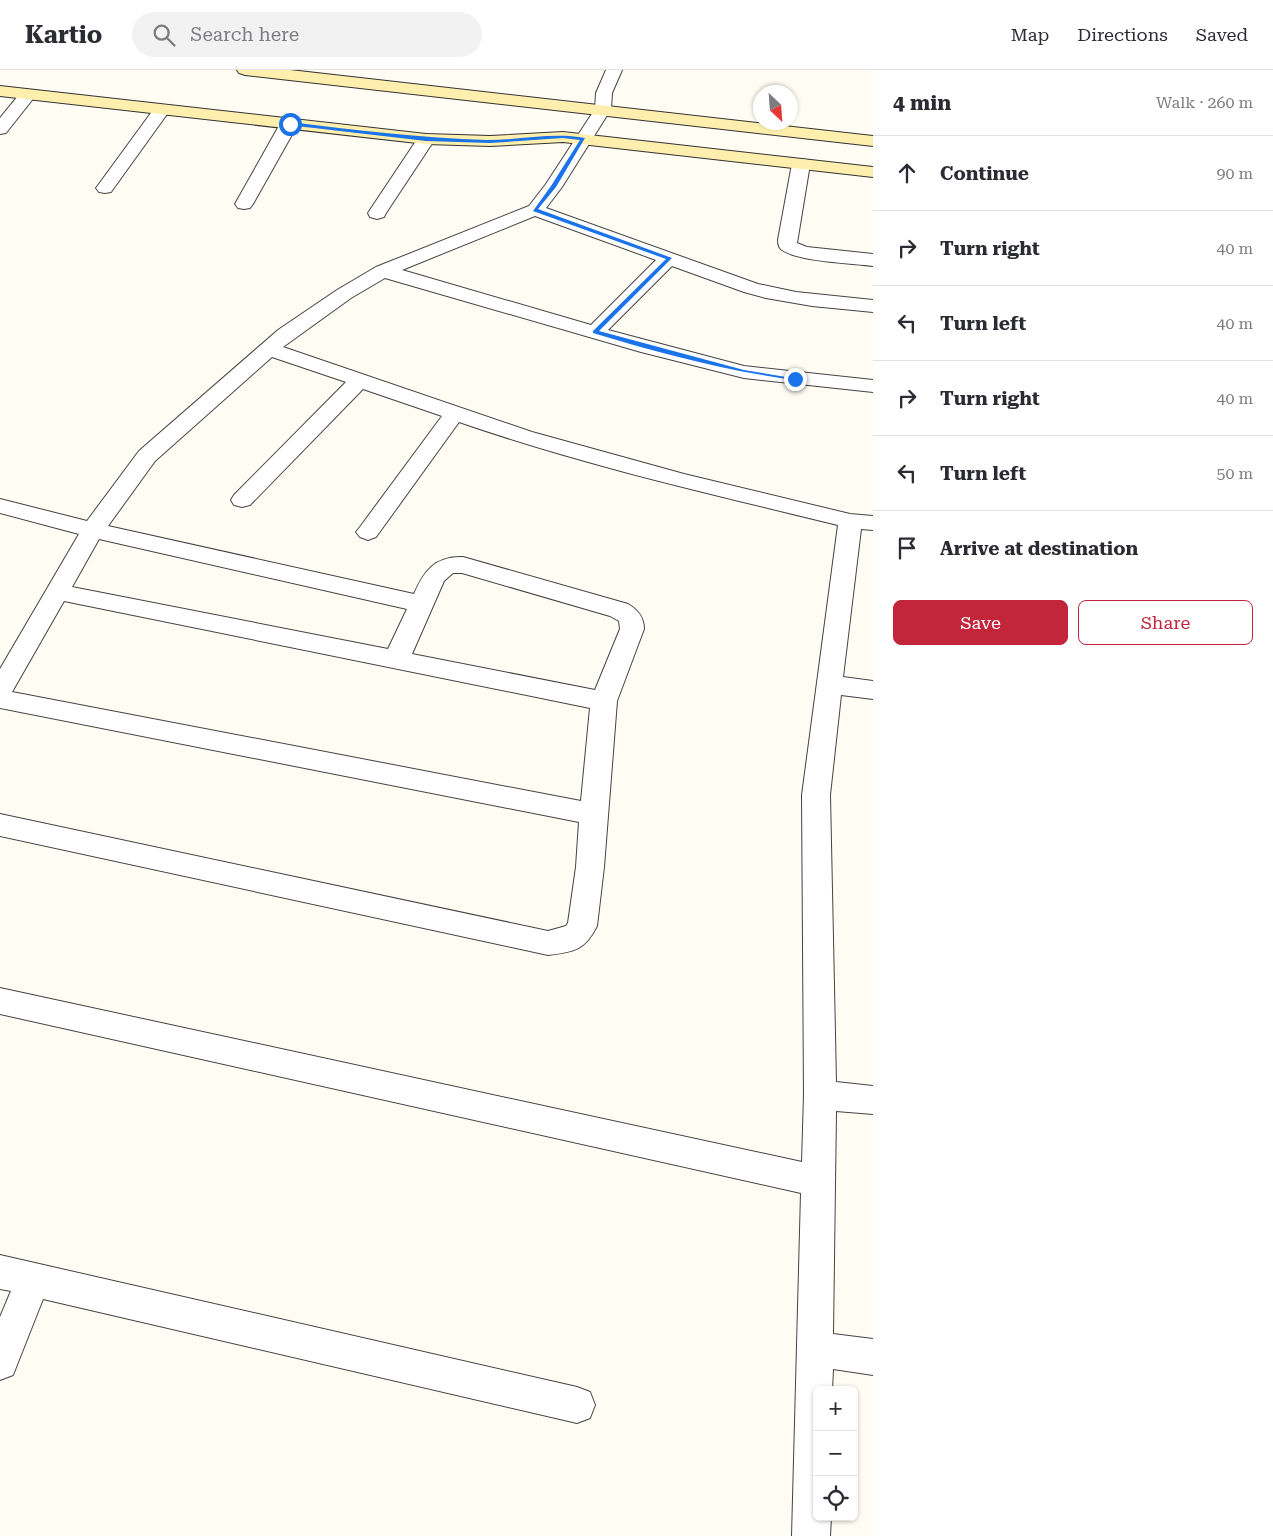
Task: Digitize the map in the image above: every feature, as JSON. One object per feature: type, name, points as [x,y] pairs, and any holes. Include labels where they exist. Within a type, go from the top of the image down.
[{"type":"street","points":[[245,70],[873,141]]},
{"type":"street","points":[[0,691],[93,530],[147,456],[285,334],[336,299],[383,270],[535,210],[553,187],[603,109],[604,93],[614,70]]},
{"type":"street","points":[[0,91],[426,139],[490,141],[563,137],[873,172]]},
{"type":"street","points":[[0,129],[28,94]]},
{"type":"street","points":[[105,188],[162,110]]},
{"type":"street","points":[[244,204],[290,124]]},
{"type":"street","points":[[377,213],[426,139]]},
{"type":"street","points":[[801,164],[787,240],[788,246],[804,252],[873,260]]},
{"type":"street","points":[[535,210],[780,296],[873,306]]},
{"type":"street","points":[[595,332],[670,258]]},
{"type":"street","points":[[383,270],[648,348],[744,372],[873,386]]},
{"type":"street","points":[[269,349],[524,437],[681,480],[862,522],[830,684],[816,794],[820,1096],[812,1536]]},
{"type":"street","points":[[242,500],[360,380]]},
{"type":"street","points":[[368,532],[455,413]]},
{"type":"street","points":[[0,506],[93,530],[422,604]]},
{"type":"street","points":[[0,825],[548,943],[564,941],[576,935],[582,926],[590,866],[604,701],[632,629],[633,622],[629,615],[620,610],[464,565],[451,564],[441,568],[433,578],[397,658]]},
{"type":"street","points":[[58,592],[397,658],[604,701]]},
{"type":"street","points":[[0,643],[24,649]]},
{"type":"street","points":[[830,684],[873,690]]},
{"type":"street","points":[[0,699],[593,814]]},
{"type":"street","points":[[0,1001],[818,1181]]},
{"type":"street","points":[[820,1096],[873,1100]]},
{"type":"street","points":[[0,1362],[17,1276],[578,1405]]},
{"type":"street","points":[[815,1349],[873,1357]]},
{"type":"route","points":[[290,124],[426,139],[490,141],[563,137],[584,139],[553,187],[535,210],[670,258],[595,332],[648,348],[744,372],[795,379]]}]
